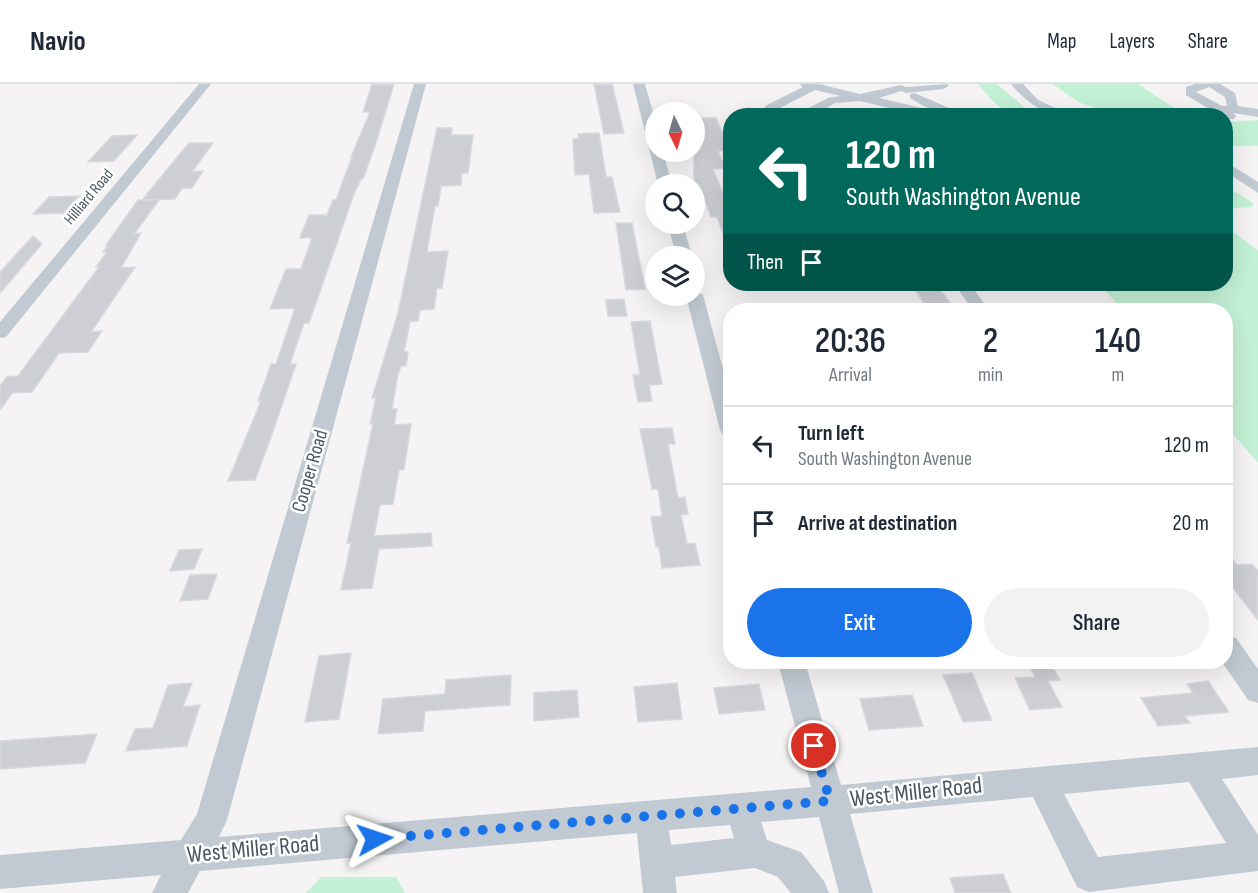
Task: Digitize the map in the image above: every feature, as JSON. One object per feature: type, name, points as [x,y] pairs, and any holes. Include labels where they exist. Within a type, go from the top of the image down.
[{"type":"street","name":"Hilliard Road","points":[[0,333],[206,84]]},
{"type":"street","name":"Cooper Road","points":[[170,893],[211,820],[420,84]]},
{"type":"street","points":[[639,84],[645,107]]},
{"type":"street","points":[[1017,84],[1034,102],[1049,108]]},
{"type":"street","points":[[1207,84],[1190,89],[1190,93],[1220,108]]},
{"type":"street","points":[[769,108],[809,85],[907,108]]},
{"type":"street","points":[[1216,86],[1240,85]]},
{"type":"street","points":[[1216,86],[1231,94],[1229,108]]},
{"type":"street","points":[[901,88],[949,102]]},
{"type":"street","points":[[818,108],[832,100],[862,97],[901,88],[949,102]]},
{"type":"street","points":[[1233,112],[1258,113]]},
{"type":"street","points":[[1233,171],[1258,189]]},
{"type":"street","points":[[697,306],[723,404]]},
{"type":"street","points":[[1233,656],[1258,691]]},
{"type":"street","points":[[794,669],[856,893]]},
{"type":"street","name":"West Miller Road","points":[[0,872],[830,801],[1258,761]]},
{"type":"street","points":[[1041,780],[1093,884],[1253,857],[1197,767]]},
{"type":"street","points":[[741,808],[755,852]]},
{"type":"street","points":[[651,816],[658,878],[755,852],[789,864],[812,893]]},
{"type":"green space","points":[[978,84],[997,84],[1025,108],[1001,108]]},
{"type":"green space","points":[[1053,84],[1138,84],[1174,108],[1095,108],[1078,102]]},
{"type":"green space","points":[[1258,120],[1258,146],[1233,146],[1233,122]]},
{"type":"green space","points":[[1233,190],[1253,203],[1252,207],[1233,208]]},
{"type":"green space","points":[[1233,231],[1258,251],[1258,463],[1233,434],[1233,303],[1117,303],[1105,291],[1233,291]]},
{"type":"green space","points":[[321,877],[396,877],[405,893],[306,893]]},
{"type":"building","points":[[372,84],[394,84],[375,146],[363,179],[354,194],[309,323],[304,323],[290,364],[296,364],[270,440],[255,480],[228,481],[261,401],[258,401],[271,364],[276,364],[295,308],[270,309],[286,269],[301,269],[312,238],[300,238],[309,215],[327,215],[333,200],[336,200],[370,112],[363,112]]},
{"type":"building","points":[[594,84],[612,84],[624,133],[604,134]]},
{"type":"building","points":[[705,118],[716,118],[723,134],[723,151],[718,151],[723,168],[713,169],[723,194],[723,233],[717,217],[711,217],[705,200],[705,174],[694,174],[694,162],[705,162]]},
{"type":"building","points":[[437,128],[452,128],[451,135],[473,135],[468,173],[462,173],[461,185],[441,186],[438,206],[435,206],[427,252],[448,251],[442,288],[437,288],[434,309],[420,310],[418,321],[410,321],[404,352],[408,352],[406,366],[401,366],[398,374],[392,409],[397,409],[394,425],[411,424],[404,469],[399,470],[393,504],[380,505],[374,536],[431,533],[432,546],[379,549],[372,588],[341,590],[351,543],[347,543],[373,424],[370,424],[376,398],[372,398],[398,313]]},
{"type":"building","points":[[599,133],[606,177],[612,177],[620,212],[594,213],[589,174],[575,175],[573,139],[578,139],[578,134]]},
{"type":"building","points":[[137,135],[114,161],[88,162],[112,136]]},
{"type":"building","points":[[189,143],[213,143],[192,172],[203,171],[192,188],[182,188],[175,199],[142,200]]},
{"type":"building","points":[[79,196],[64,213],[33,214],[49,197]]},
{"type":"building","points":[[138,200],[159,200],[134,234],[141,233],[121,268],[135,267],[91,332],[102,331],[88,352],[59,353],[32,392],[12,393],[0,410],[0,386],[7,377],[18,376],[99,267],[96,267],[107,252],[103,252],[108,245],[106,245]]},
{"type":"building","points":[[616,223],[632,223],[645,289],[626,290]]},
{"type":"building","points":[[33,236],[42,244],[0,293],[0,272]]},
{"type":"building","points":[[916,291],[941,291],[950,303],[924,303]]},
{"type":"building","points":[[624,299],[627,316],[608,316],[606,300]]},
{"type":"building","points":[[650,321],[662,384],[649,385],[652,401],[638,402],[633,375],[640,375],[631,322]]},
{"type":"building","points":[[672,428],[675,444],[668,444],[678,498],[685,497],[688,514],[681,515],[687,544],[695,543],[700,565],[662,568],[651,517],[662,516],[658,489],[652,489],[640,429]]},
{"type":"building","points":[[202,549],[194,569],[170,571],[179,550]]},
{"type":"building","points":[[1233,560],[1237,565],[1252,564],[1258,571],[1258,620],[1233,588]]},
{"type":"building","points":[[217,574],[208,599],[180,601],[190,575]]},
{"type":"building","points":[[351,653],[339,719],[305,722],[319,656]]},
{"type":"building","points":[[1031,669],[1054,669],[1060,680],[1048,681],[1062,707],[1030,710],[1015,678],[1035,677]]},
{"type":"building","points":[[972,673],[992,720],[963,722],[943,675]]},
{"type":"building","points":[[511,675],[510,705],[425,711],[423,731],[378,734],[383,699],[445,694],[446,680]]},
{"type":"building","points":[[1208,681],[1229,712],[1185,716],[1190,723],[1158,726],[1141,698],[1193,693],[1187,684]]},
{"type":"building","points":[[192,683],[183,707],[200,705],[187,746],[126,751],[135,729],[153,728],[168,685]]},
{"type":"building","points":[[677,683],[682,719],[638,722],[634,687]]},
{"type":"building","points":[[759,684],[765,710],[719,714],[714,688]]},
{"type":"building","points":[[577,690],[579,717],[534,721],[534,693]]},
{"type":"building","points":[[912,695],[923,726],[869,730],[860,699]]},
{"type":"building","points":[[97,734],[85,763],[0,769],[0,741]]},
{"type":"building","points":[[1003,874],[1011,893],[955,893],[950,878]]},
{"type":"route","points":[[375,839],[793,802],[830,801],[814,746]]}]
